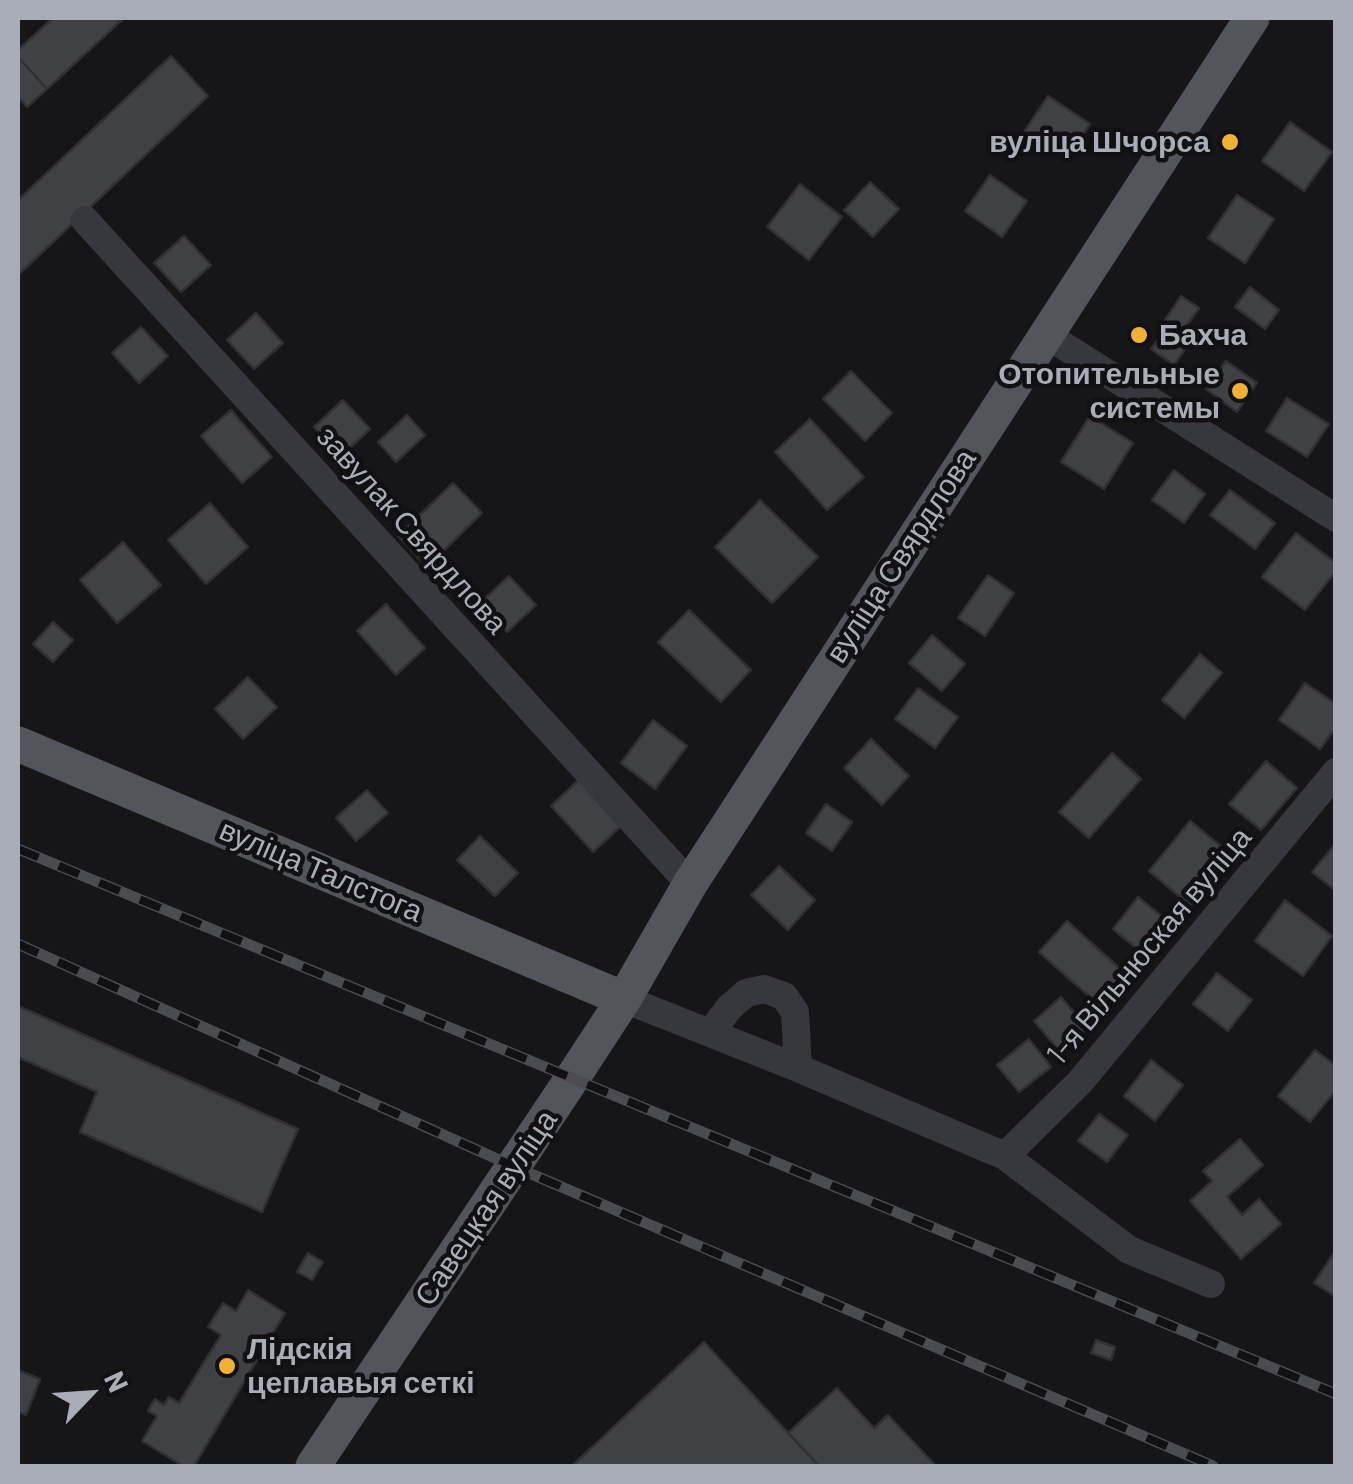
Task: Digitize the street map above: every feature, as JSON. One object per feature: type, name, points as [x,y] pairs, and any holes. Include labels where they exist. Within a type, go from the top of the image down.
[{"type":"main road","name":"вуліца Свярдлова","points":[[624,999],[690,884],[1252,18]]},
{"type":"main road","name":"вуліца Талстога","points":[[18,744],[624,999]]},
{"type":"main road","name":"Савецкая вуліца","points":[[313,1466],[624,999]]},
{"type":"street","name":"завулак Свярдлова","points":[[85,220],[690,884]]},
{"type":"street","points":[[1045,334],[1336,518]]},
{"type":"street","name":"1-я Вільнюская вуліца","points":[[1005,1156],[1080,1082],[1336,772]]},
{"type":"street","points":[[711,1032],[746,993],[764,990],[784,996],[795,1012],[798,1068]]},
{"type":"street","points":[[624,999],[1005,1156],[1129,1250],[1211,1284]]},
{"type":"building","points":[[53,18],[124,18],[47,89],[18,57],[18,50]]},
{"type":"building","points":[[171,56],[208,96],[18,275],[18,200]]},
{"type":"building","points":[[18,57],[47,89],[27,107],[18,97]]},
{"type":"building","points":[[1048,96],[1090,124],[1067,160],[1024,132]]},
{"type":"building","points":[[1290,122],[1332,152],[1304,191],[1262,161]]},
{"type":"building","points":[[990,175],[1027,201],[1002,237],[965,211]]},
{"type":"building","points":[[870,182],[899,209],[873,237],[844,210]]},
{"type":"building","points":[[800,184],[842,217],[809,260],[767,227]]},
{"type":"building","points":[[1237,195],[1274,219],[1245,263],[1208,238]]},
{"type":"building","points":[[184,236],[211,265],[181,292],[154,263]]},
{"type":"building","points":[[1250,287],[1279,310],[1265,329],[1235,307]]},
{"type":"building","points":[[1181,296],[1199,308],[1185,328],[1195,335],[1174,365],[1151,349],[1170,323],[1165,320]]},
{"type":"building","points":[[256,313],[283,343],[254,369],[227,340]]},
{"type":"building","points":[[141,327],[168,356],[139,383],[112,353]]},
{"type":"building","points":[[1226,361],[1257,383],[1237,412],[1206,389]]},
{"type":"building","points":[[851,371],[892,413],[865,441],[823,399]]},
{"type":"building","points":[[1287,398],[1329,424],[1307,457],[1266,431]]},
{"type":"building","points":[[343,400],[370,429],[341,456],[314,427]]},
{"type":"building","points":[[231,410],[272,457],[242,483],[201,436]]},
{"type":"building","points":[[407,415],[425,435],[396,462],[378,442]]},
{"type":"building","points":[[1090,416],[1133,443],[1104,489],[1061,462]]},
{"type":"building","points":[[810,419],[864,477],[827,510],[775,452]]},
{"type":"building","points":[[1174,470],[1205,494],[1184,523],[1152,500]]},
{"type":"building","points":[[453,483],[482,513],[427,567],[398,536]]},
{"type":"building","points":[[1230,490],[1275,523],[1255,549],[1210,515]]},
{"type":"building","points":[[760,500],[818,557],[772,603],[715,547]]},
{"type":"building","points":[[210,503],[248,547],[206,584],[168,540]]},
{"type":"building","points":[[1296,533],[1336,563],[1336,571],[1305,610],[1262,577]]},
{"type":"building","points":[[123,542],[161,585],[117,623],[80,580]]},
{"type":"building","points":[[988,575],[1014,593],[985,636],[958,618]]},
{"type":"building","points":[[509,576],[536,605],[507,632],[480,603]]},
{"type":"building","points":[[386,604],[425,648],[396,675],[357,631]]},
{"type":"building","points":[[689,610],[751,670],[721,702],[658,642]]},
{"type":"building","points":[[53,622],[73,640],[53,662],[33,644]]},
{"type":"building","points":[[932,635],[965,664],[942,691],[909,663]]},
{"type":"building","points":[[1200,654],[1222,673],[1184,718],[1162,700]]},
{"type":"building","points":[[248,677],[277,707],[243,739],[215,709]]},
{"type":"building","points":[[1305,683],[1336,704],[1336,727],[1320,749],[1279,720]]},
{"type":"building","points":[[918,688],[958,717],[935,748],[895,719]]},
{"type":"building","points":[[653,720],[687,746],[655,789],[621,763]]},
{"type":"building","points":[[871,739],[909,776],[882,805],[844,768]]},
{"type":"building","points":[[1112,753],[1141,779],[1089,838],[1059,812]]},
{"type":"building","points":[[1266,761],[1297,788],[1261,830],[1229,804]]},
{"type":"building","points":[[580,779],[622,825],[593,852],[551,806]]},
{"type":"building","points":[[367,790],[388,813],[356,841],[336,818]]},
{"type":"building","points":[[826,804],[852,822],[832,851],[806,833]]},
{"type":"building","points":[[1190,821],[1233,856],[1191,906],[1149,871]]},
{"type":"building","points":[[480,836],[518,873],[495,896],[457,860]]},
{"type":"building","points":[[1336,843],[1336,891],[1312,872]]},
{"type":"building","points":[[779,866],[815,900],[788,930],[751,895]]},
{"type":"building","points":[[1138,897],[1170,923],[1145,955],[1113,929]]},
{"type":"building","points":[[1285,900],[1332,936],[1303,976],[1255,941]]},
{"type":"building","points":[[1067,921],[1126,974],[1098,1004],[1039,952]]},
{"type":"building","points":[[1217,973],[1252,1000],[1228,1031],[1193,1004]]},
{"type":"building","points":[[1061,997],[1087,1028],[1060,1052],[1034,1021]]},
{"type":"building","points":[[18,1006],[298,1129],[262,1212],[80,1132],[97,1092],[18,1057]]},
{"type":"building","points":[[1029,1039],[1051,1067],[1019,1092],[997,1065]]},
{"type":"building","points":[[1315,1050],[1336,1066],[1336,1090],[1310,1122],[1278,1096]]},
{"type":"building","points":[[1151,1060],[1183,1085],[1155,1121],[1124,1096]]},
{"type":"building","points":[[1099,1114],[1128,1135],[1107,1162],[1078,1141]]},
{"type":"building","points":[[1240,1139],[1263,1165],[1227,1197],[1242,1215],[1259,1199],[1281,1224],[1241,1259],[1190,1201],[1212,1181],[1203,1171]]},
{"type":"building","points":[[1336,1250],[1336,1297],[1314,1283]]},
{"type":"building","points":[[308,1253],[323,1262],[312,1280],[297,1272]]},
{"type":"building","name":"Лідскія цеплавыя сеткі","points":[[248,1290],[285,1313],[194,1466],[183,1466],[142,1441],[157,1416],[148,1411],[155,1399],[164,1405],[169,1397],[179,1403],[221,1335],[208,1327],[223,1303],[236,1311]]},
{"type":"building","points":[[1096,1340],[1115,1347],[1111,1360],[1091,1353]]},
{"type":"building","points":[[704,1342],[819,1466],[572,1466]]},
{"type":"building","points":[[18,1370],[40,1379],[26,1415],[18,1412]]},
{"type":"building","points":[[837,1388],[874,1428],[888,1415],[936,1466],[819,1466],[788,1433]]},
{"type":"railway","points":[[18,849],[1336,1394]]},
{"type":"railway","points":[[18,944],[515,1167],[1213,1466]]},
{"type":"place","name":"вуліца Шчорса","points":[[1230,142]]},
{"type":"place","name":"Бахча","points":[[1139,335]]},
{"type":"place","name":"Отопительные системы","points":[[1240,391]]},
{"type":"place","name":"Лідскія цеплавыя сеткі","points":[[227,1366]]}]
